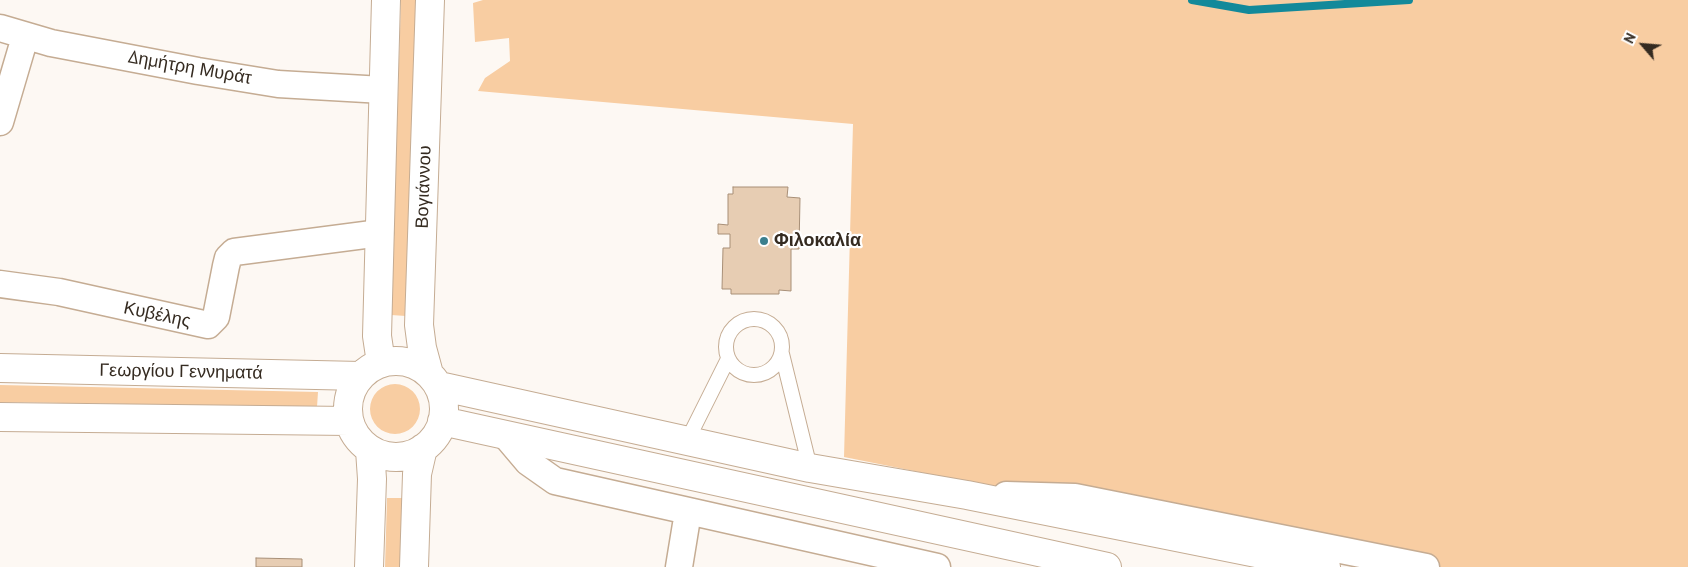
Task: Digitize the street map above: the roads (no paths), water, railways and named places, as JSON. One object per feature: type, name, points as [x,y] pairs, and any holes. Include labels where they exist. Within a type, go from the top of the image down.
[{"type":"street","points":[[371,369],[377,336],[386,0]]},
{"type":"street","name":"Βογιάννου","points":[[430,0],[419,325],[422,348],[444,402],[442,421]]},
{"type":"street","name":"Δημήτρη Μυράτ","points":[[0,28],[25,37],[278,84],[384,90]]},
{"type":"street","points":[[0,122],[25,37]]},
{"type":"street","name":"Κυβέλης","points":[[0,284],[59,292],[208,325],[216,317],[228,258],[234,252],[380,233]]},
{"type":"street","points":[[1107,567],[442,421],[433,439],[423,448],[410,455],[397,457],[383,455],[370,450],[354,433],[349,420],[349,395],[371,369],[393,360],[407,361],[434,380],[688,442],[810,468],[955,493],[1326,567]]},
{"type":"street","name":"Γεωργίου Γεννηματά","points":[[0,368],[371,369]]},
{"type":"street","points":[[0,417],[349,420]]},
{"type":"street","points":[[506,436],[528,462],[555,481],[688,512],[868,560],[937,567]]},
{"type":"street","points":[[414,567],[417,474],[423,448]]},
{"type":"street","points":[[369,567],[372,479],[370,450]]},
{"type":"street","points":[[955,493],[1075,497],[1426,567]]},
{"type":"street","points":[[679,567],[688,512]]},
{"type":"lane","points":[[782,354],[771,370],[756,376],[740,372],[728,359],[726,350],[731,331],[746,320],[756,318],[766,321],[780,334],[782,354],[810,468]]},
{"type":"lane","points":[[688,442],[728,359]]},
{"type":"waterway","points":[[1192,0],[1249,10],[1409,0]]},
{"type":"place","name":"Φιλοκαλία","points":[[764,241]]}]
